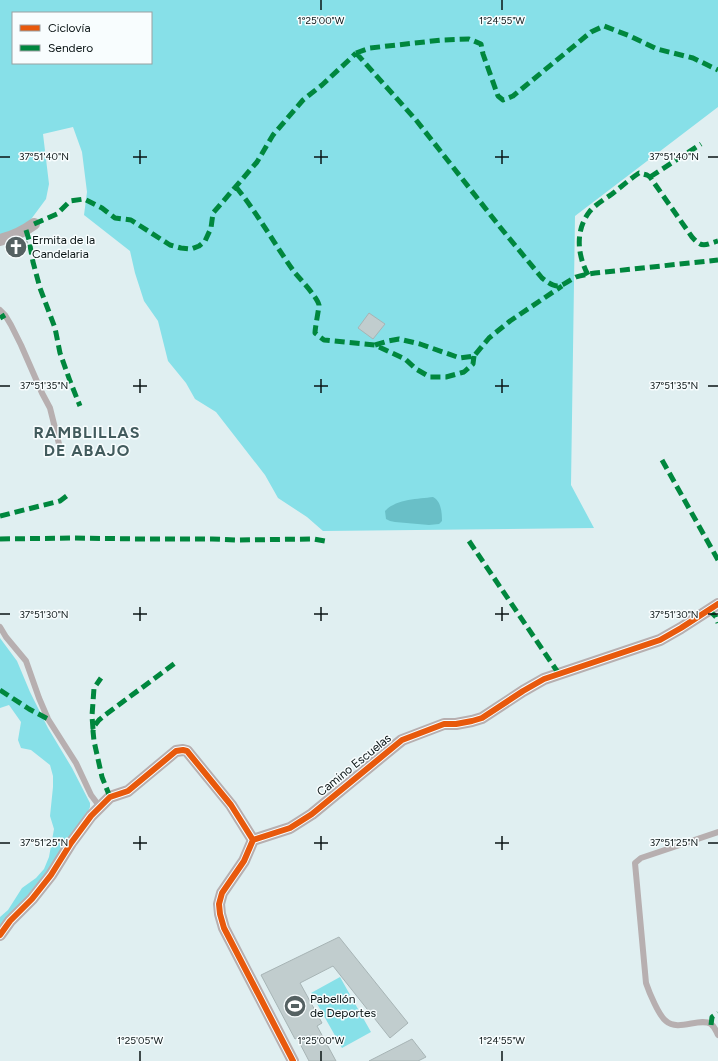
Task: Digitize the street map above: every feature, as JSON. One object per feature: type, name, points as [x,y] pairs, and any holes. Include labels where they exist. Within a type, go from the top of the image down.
[{"type":"street","points":[[0,240],[16,235],[34,224]]},
{"type":"street","name":"Camino Escuelas","points":[[253,840],[290,828],[312,814],[402,740],[444,724],[462,723],[482,718],[544,679],[660,640],[718,604]]},
{"type":"street","points":[[0,935],[10,921],[32,899],[51,875],[71,843],[91,816],[110,797],[128,791],[176,751],[187,751],[231,805],[253,840],[244,861],[222,893],[219,904],[220,914],[224,928],[293,1061]]},
{"type":"lane","points":[[0,310],[11,325],[50,408],[60,448]]},
{"type":"lane","points":[[0,627],[26,661],[48,719],[76,763],[90,795],[100,807]]},
{"type":"lane","points":[[718,832],[641,858],[635,863],[646,983],[648,989],[661,1015],[668,1023],[675,1025],[702,1022],[707,1023],[715,1028],[718,1035]]},
{"type":"shaded area","points":[[0,0],[718,0],[718,107],[575,216],[571,485],[594,528],[323,531],[307,517],[278,498],[265,475],[216,412],[195,399],[186,383],[168,361],[158,321],[144,301],[130,251],[84,215],[87,192],[82,152],[73,127],[43,134],[49,184],[46,199],[29,222],[10,232],[0,235]]},
{"type":"shaded area","points":[[433,497],[438,501],[441,511],[442,521],[439,524],[429,525],[395,522],[386,519],[385,511],[395,504],[408,500]]},
{"type":"shaded area","points":[[0,638],[17,661],[30,692],[48,728],[72,768],[90,803],[90,807],[87,814],[52,865],[0,930],[0,917],[8,910],[22,888],[36,878],[44,869],[49,857],[54,829],[50,816],[53,776],[50,765],[31,750],[21,748],[18,740],[21,722],[9,705],[0,708]]},
{"type":"shaded area","points":[[340,977],[371,1032],[342,1048],[311,993]]},
{"type":"building","name":"Ermita de la Candelaria","points":[[21,240],[28,242],[21,250],[9,253],[7,246]]},
{"type":"building","points":[[369,313],[385,324],[373,339],[358,328]]},
{"type":"building","points":[[339,937],[408,1023],[390,1038],[333,966],[300,983],[322,1023],[317,1026],[336,1061],[309,1061],[297,1038],[295,1039],[261,975]]},
{"type":"building","points":[[412,1039],[426,1057],[418,1061],[369,1061]]},
{"type":"marked path","points":[[356,53],[370,48],[442,40],[469,39],[481,44],[483,54],[498,96],[503,100],[513,96],[591,32],[604,26],[657,49],[693,58],[718,70]]},
{"type":"marked path","points":[[356,53],[416,120],[542,278],[553,285],[560,286],[576,277],[595,273],[718,260]]},
{"type":"marked path","points":[[34,224],[57,214],[70,201],[84,199],[102,208],[115,218],[131,220],[170,245],[191,249],[199,246],[205,241],[211,228],[213,213],[257,162],[273,135],[303,100],[322,85],[356,53]]},
{"type":"marked path","points":[[650,177],[701,144]]},
{"type":"marked path","points":[[588,275],[584,267],[579,242],[585,218],[595,206],[639,173],[650,177],[696,241],[701,245],[707,245],[718,241]]},
{"type":"marked path","points":[[236,187],[252,208],[295,273],[318,302],[319,305],[315,333],[324,340],[375,345],[405,359],[416,369],[430,377],[446,377],[464,372],[473,364],[474,356]]},
{"type":"marked path","points":[[26,230],[40,288],[55,328],[60,353],[80,406]]},
{"type":"marked path","points":[[375,345],[399,339],[420,344],[460,358],[474,356],[489,338],[510,321],[562,286]]},
{"type":"marked path","points":[[0,318],[5,315]]},
{"type":"marked path","points":[[662,460],[718,560]]},
{"type":"marked path","points":[[0,516],[60,501],[68,495]]},
{"type":"marked path","points":[[0,539],[314,539],[325,541]]},
{"type":"marked path","points":[[469,541],[559,674]]},
{"type":"marked path","points":[[709,610],[716,617],[718,623]]},
{"type":"marked path","points":[[110,797],[102,777],[94,741],[93,731],[95,725],[105,715],[178,661]]},
{"type":"marked path","points":[[93,729],[92,716],[94,688],[101,678]]},
{"type":"marked path","points":[[0,690],[29,709],[48,719]]},
{"type":"marked path","points":[[711,1025],[712,1017],[718,1013]]},
{"type":"cycle path","points":[[253,840],[290,828],[312,814],[402,740],[444,724],[456,724],[482,718],[544,679],[660,640],[718,604]]},
{"type":"cycle path","points":[[0,935],[10,921],[32,899],[51,875],[71,843],[91,816],[110,797],[128,791],[176,751],[187,751],[231,805],[253,840]]},
{"type":"cycle path","points":[[253,840],[244,861],[222,893],[219,904],[220,914],[224,928],[293,1061]]},
{"type":"place","name":"Ermita de la Candelaria","points":[[16,247]]},
{"type":"place","name":"Pabellón de Deportes","points":[[295,1006]]},
{"type":"district","name":"RAMBLILLAS DE ABAJO","points":[[87,441]]}]
